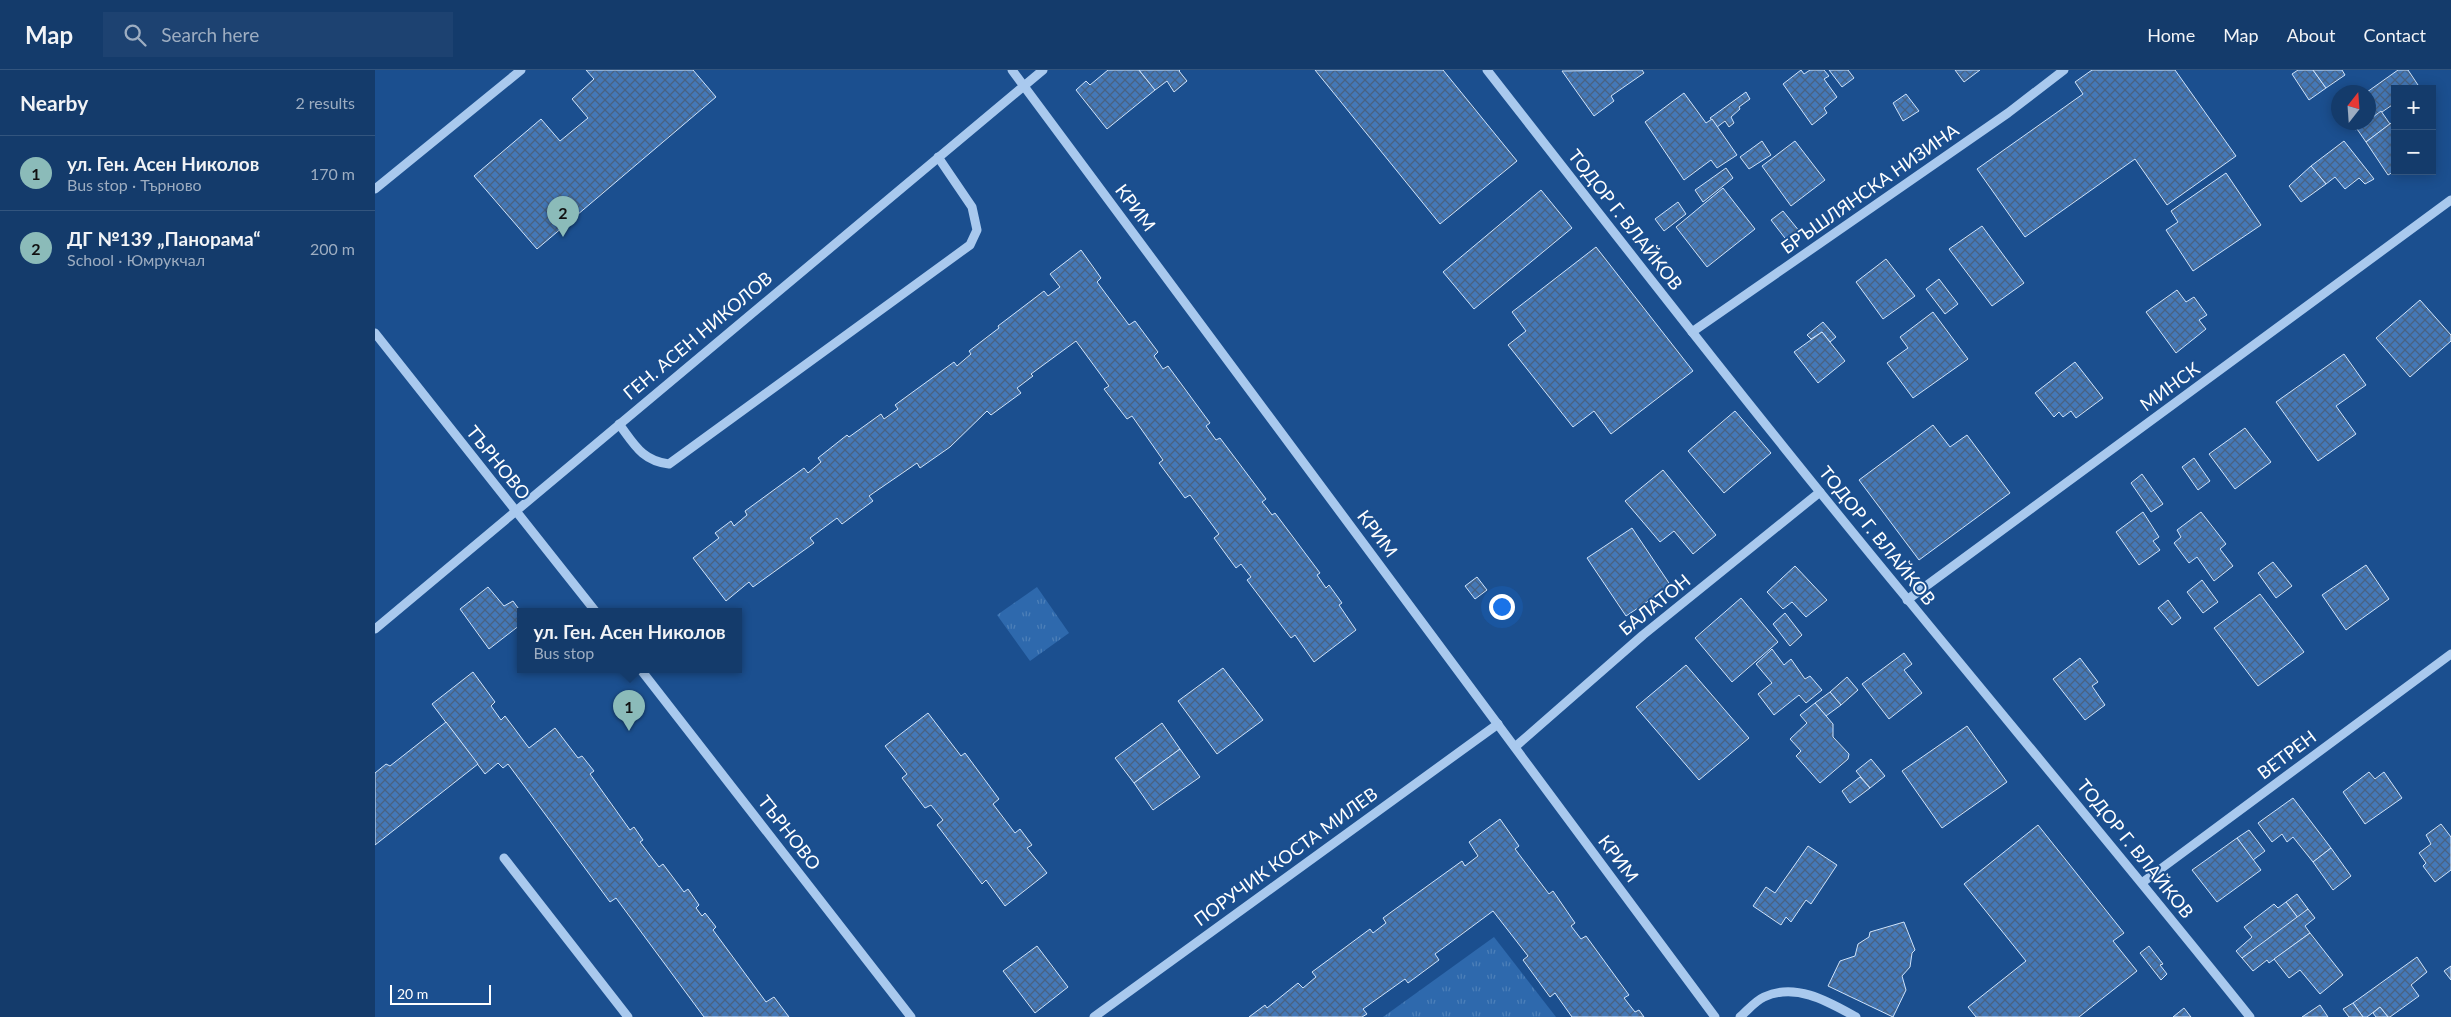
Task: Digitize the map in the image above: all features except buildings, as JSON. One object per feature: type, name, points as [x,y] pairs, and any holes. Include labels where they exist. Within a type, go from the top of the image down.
[{"type":"street","points":[[375,189],[521,70]]},
{"type":"street","name":"КРИМ","points":[[1012,70],[1715,1017]]},
{"type":"street","name":"ГЕН. АСЕН НИКОЛОВ","points":[[375,629],[1043,70]]},
{"type":"street","name":"ТОДОР Г. ВЛАЙКОВ","points":[[1487,70],[1692,332],[1907,600],[2143,882],[2250,1017]]},
{"type":"street","name":"БРЪШЛЯНСКА НИЗИНА","points":[[1692,332],[2009,113],[2064,70]]},
{"type":"street","points":[[619,424],[643,455],[654,463],[669,464],[970,245],[977,230],[972,208],[939,157]]},
{"type":"street","name":"МИНСК","points":[[1907,600],[2451,200]]},
{"type":"street","name":"ТЪРНОВО","points":[[375,333],[593,608]]},
{"type":"street","name":"БАЛАТОН","points":[[1515,747],[1643,635],[1821,492]]},
{"type":"street","name":"ВЕТРЕН","points":[[2143,882],[2451,654]]},
{"type":"street","name":"ТЪРНОВО","points":[[643,673],[911,1017]]},
{"type":"street","name":"ПОРУЧИК КОСТА МИЛЕВ","points":[[1094,1017],[1498,724]]},
{"type":"street","points":[[503,858],[628,1017]]},
{"type":"street","points":[[1740,1017],[1763,997],[1779,992],[1795,992],[1827,1001],[1856,1017]]},
{"type":"green space","points":[[1037,587],[1069,633],[1030,661],[997,615]]},
{"type":"green space","points":[[1494,937],[1556,1017],[1383,1017]]},
{"type":"place","name":"ДГ №139 „Панорама“","points":[[563,237]]},
{"type":"place","name":"ул. Ген. Асен Николов","points":[[629,731]]}]
